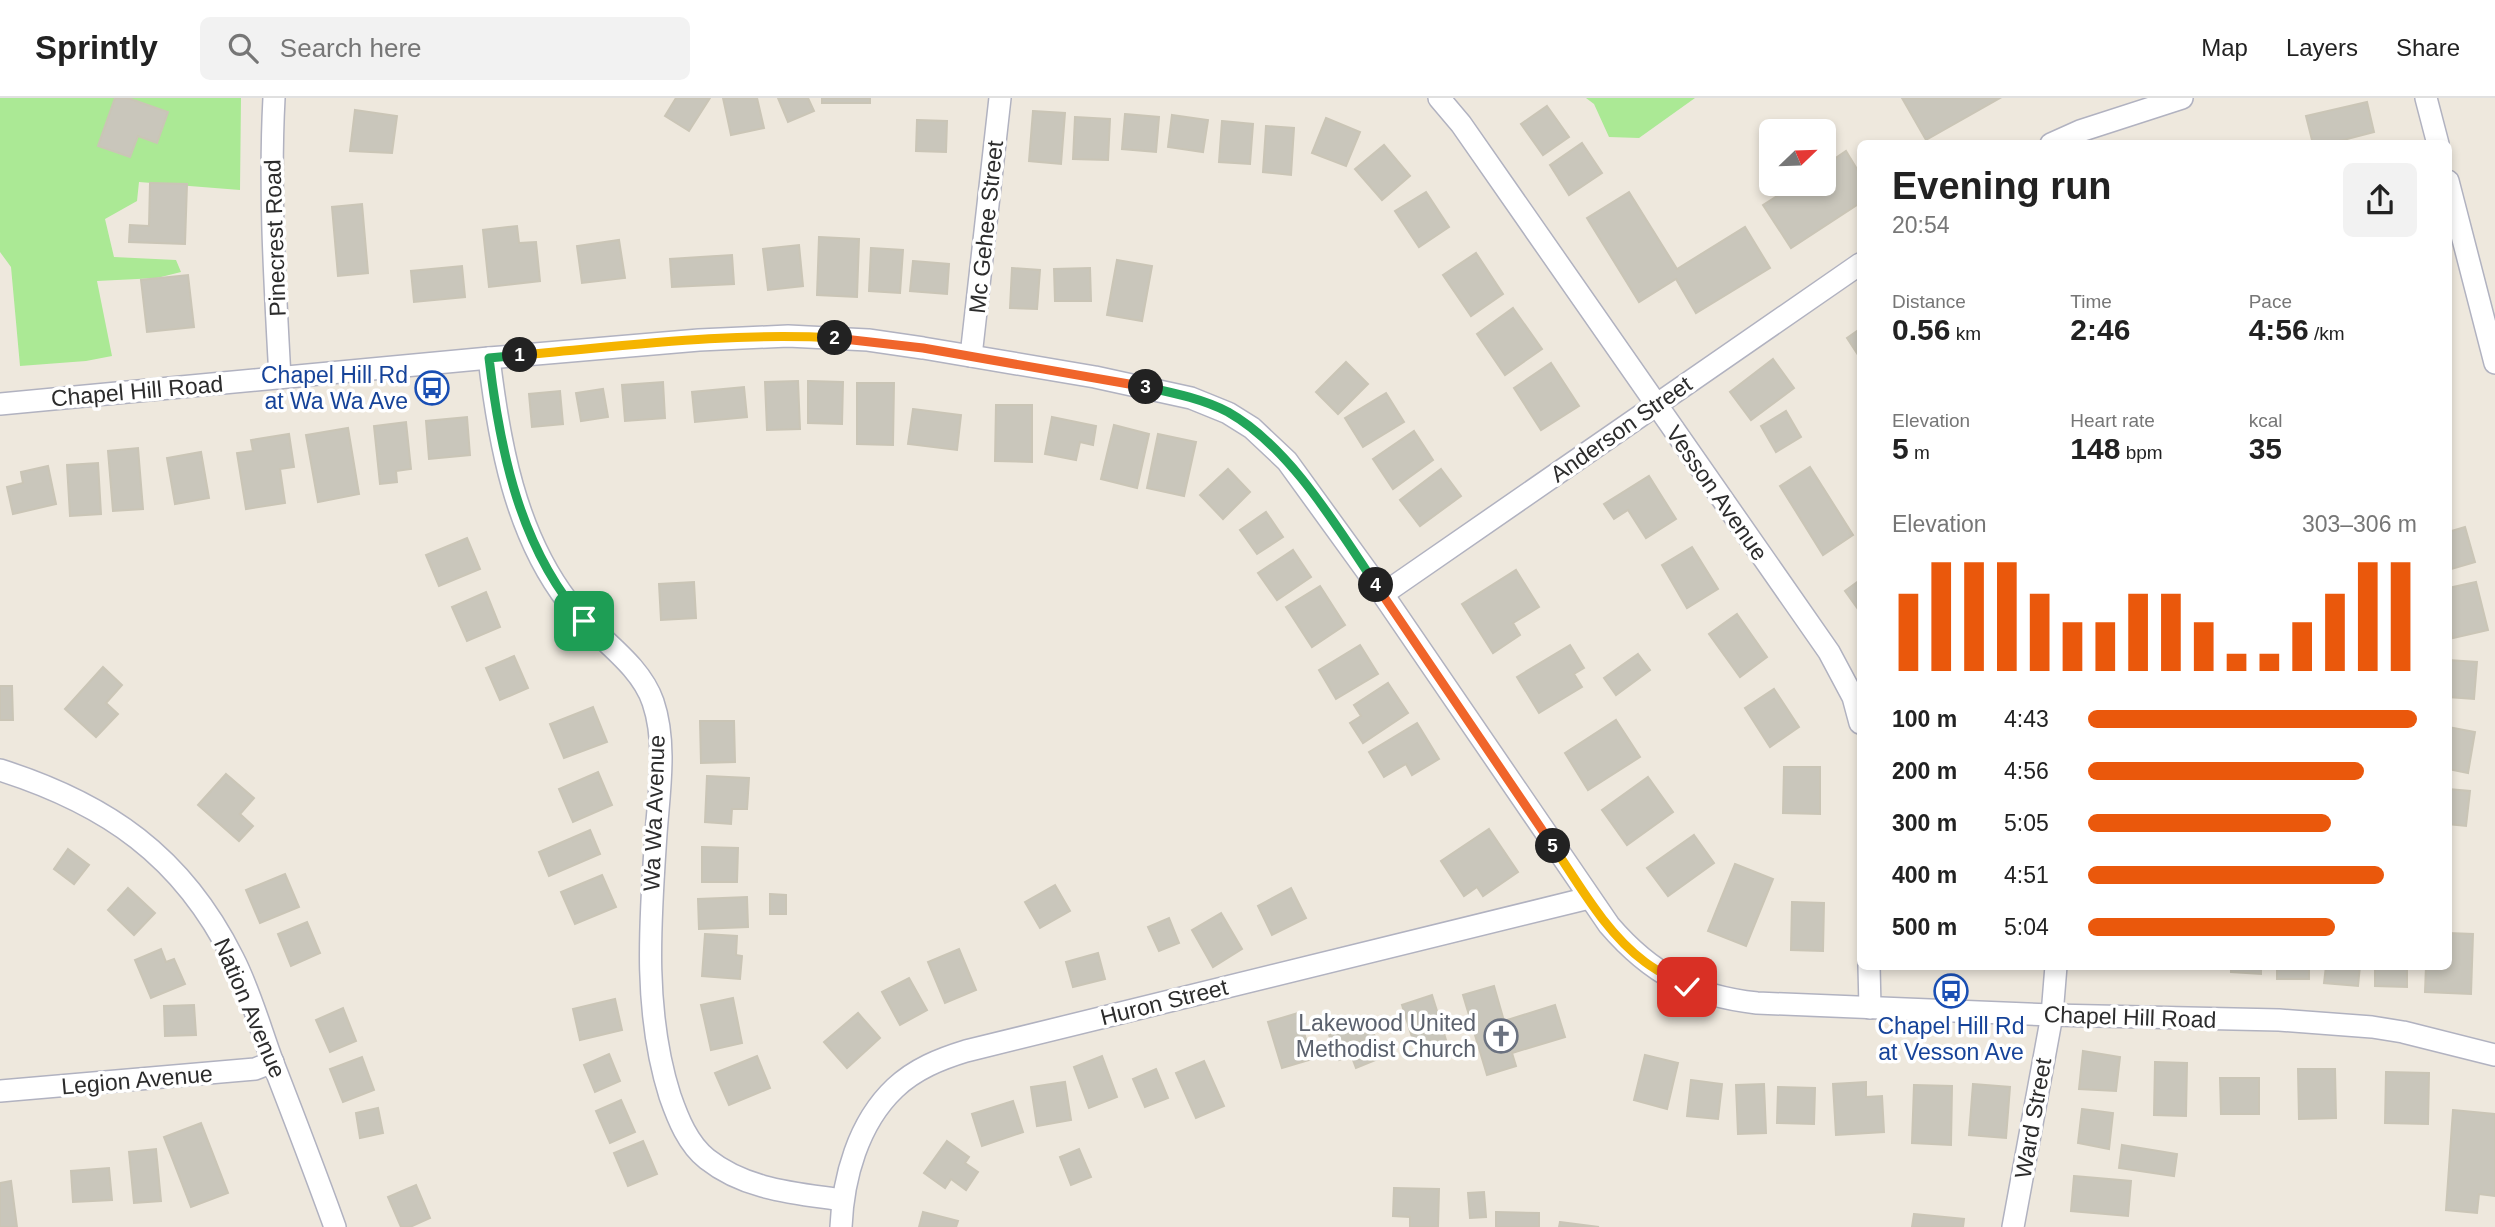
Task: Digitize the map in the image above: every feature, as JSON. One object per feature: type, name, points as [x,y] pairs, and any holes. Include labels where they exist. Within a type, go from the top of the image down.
[{"type":"street","name":"Pinecrest Road","points":[[274,98],[273,247],[280,378]]},
{"type":"street","name":"Mc Gehee Street","points":[[971,356],[1000,98]]},
{"type":"street","name":"Vesson Avenue","points":[[1439,98],[1461,124],[1829,652],[1853,697],[1857,712]]},
{"type":"street","points":[[2060,140],[2182,98]]},
{"type":"street","points":[[2427,98],[2437,140]]},
{"type":"street","points":[[2452,196],[2495,363]]},
{"type":"street","name":"Anderson Street","points":[[1383,594],[1857,266]]},
{"type":"street","name":"Chapel Hill Road","points":[[0,404],[489,358],[699,340],[788,336],[868,340],[1151,388],[1191,398],[1228,413],[1252,428],[1287,461],[1383,594],[1589,898],[1625,944],[1643,961],[1687,987],[1721,998],[1757,1003],[2052,1015],[2279,1020],[2372,1027],[2443,1041],[2495,1055]]},
{"type":"street","name":"Wa Wa Avenue","points":[[489,358],[498,425],[509,472],[528,531],[546,569],[568,603],[646,686],[654,704],[660,743],[660,788],[651,926],[652,1013],[660,1063],[677,1116],[694,1147],[708,1160],[743,1180],[776,1190],[842,1200]]},
{"type":"street","name":"Nation Avenue","points":[[0,771],[32,781],[92,808],[144,842],[175,871],[197,899],[234,960],[335,1227]]},
{"type":"street","name":"Huron Street","points":[[841,1227],[842,1200],[860,1138],[877,1110],[895,1088],[919,1070],[939,1060],[1154,1004],[1589,898]]},
{"type":"street","points":[[1869,970],[1870,1007]]},
{"type":"street","name":"Ward Street","points":[[2013,1227],[2052,1015],[2056,970]]},
{"type":"street","name":"Legion Avenue","points":[[0,1091],[255,1069],[273,1062]]},
{"type":"green space","points":[[0,98],[241,98],[240,190],[139,182],[137,201],[105,219],[114,257],[176,260],[181,272],[157,278],[97,281],[112,356],[86,361],[20,366],[11,267],[0,252]]},
{"type":"green space","points":[[1586,98],[1695,98],[1639,138],[1609,137],[1594,104]]},
{"type":"building","points":[[115,98],[128,98],[168,112],[157,143],[138,136],[130,157],[98,146]]},
{"type":"building","points":[[676,98],[710,98],[689,131],[665,116]]},
{"type":"building","points":[[723,98],[757,98],[764,128],[731,135]]},
{"type":"building","points":[[778,98],[808,98],[814,111],[788,122]]},
{"type":"building","points":[[822,98],[870,98],[870,103],[822,103]]},
{"type":"building","points":[[1902,98],[2000,98],[1926,140]]},
{"type":"building","points":[[2367,102],[2374,132],[2343,140],[2312,140],[2306,116]]},
{"type":"building","points":[[1547,106],[1569,137],[1543,155],[1521,124]]},
{"type":"building","points":[[355,110],[397,116],[392,153],[350,151]]},
{"type":"building","points":[[1033,111],[1065,113],[1061,164],[1029,161]]},
{"type":"building","points":[[1125,114],[1159,117],[1156,152],[1122,149]]},
{"type":"building","points":[[1172,115],[1208,120],[1203,152],[1168,147]]},
{"type":"building","points":[[1075,117],[1110,119],[1108,160],[1073,159]]},
{"type":"building","points":[[1326,118],[1360,132],[1346,166],[1312,153]]},
{"type":"building","points":[[917,120],[947,121],[946,152],[916,151]]},
{"type":"building","points":[[1222,121],[1253,124],[1250,164],[1219,162]]},
{"type":"building","points":[[1266,126],[1294,128],[1291,175],[1263,172]]},
{"type":"building","points":[[1582,143],[1602,173],[1569,195],[1550,165]]},
{"type":"building","points":[[1384,145],[1410,176],[1382,200],[1355,169]]},
{"type":"building","points":[[1846,151],[1857,169],[1857,205],[1791,248],[1763,205],[1777,196],[1836,196],[1836,158]]},
{"type":"building","points":[[150,183],[187,184],[185,244],[129,242],[130,225],[149,226]]},
{"type":"building","points":[[1426,192],[1449,227],[1419,247],[1395,211]]},
{"type":"building","points":[[1629,192],[1677,269],[1745,227],[1770,268],[1696,313],[1676,279],[1639,302],[1587,218]]},
{"type":"building","points":[[362,204],[368,273],[338,276],[332,207]]},
{"type":"building","points":[[517,226],[519,243],[536,242],[540,281],[489,287],[483,230]]},
{"type":"building","points":[[819,237],[859,239],[857,297],[817,295]]},
{"type":"building","points":[[619,240],[625,278],[582,283],[577,246]]},
{"type":"building","points":[[799,245],[803,286],[768,290],[763,249]]},
{"type":"building","points":[[871,248],[903,250],[900,293],[869,291]]},
{"type":"building","points":[[1476,253],[1503,294],[1471,316],[1443,275]]},
{"type":"building","points":[[732,255],[734,284],[672,287],[670,259]]},
{"type":"building","points":[[1117,260],[1152,266],[1142,321],[1107,315]]},
{"type":"building","points":[[913,261],[949,264],[947,294],[910,291]]},
{"type":"building","points":[[462,266],[465,297],[414,302],[411,271]]},
{"type":"building","points":[[1012,268],[1040,270],[1037,309],[1010,308]]},
{"type":"building","points":[[1090,268],[1091,301],[1055,301],[1054,269]]},
{"type":"building","points":[[188,275],[194,327],[147,332],[141,280]]},
{"type":"building","points":[[1513,308],[1542,349],[1505,375],[1477,334]]},
{"type":"building","points":[[1857,331],[1857,353],[1847,338]]},
{"type":"building","points":[[1773,359],[1794,388],[1751,420],[1730,392]]},
{"type":"building","points":[[1346,362],[1368,384],[1338,414],[1316,392]]},
{"type":"building","points":[[1551,363],[1579,406],[1541,430],[1514,388]]},
{"type":"building","points":[[798,381],[800,429],[767,430],[765,382]]},
{"type":"building","points":[[808,381],[843,382],[842,424],[808,423]]},
{"type":"building","points":[[663,382],[665,418],[625,421],[622,385]]},
{"type":"building","points":[[857,383],[894,383],[893,445],[857,444]]},
{"type":"building","points":[[744,387],[747,417],[695,422],[692,392]]},
{"type":"building","points":[[603,389],[608,417],[581,421],[576,393]]},
{"type":"building","points":[[560,391],[563,424],[532,427],[529,394]]},
{"type":"building","points":[[1386,393],[1404,422],[1363,447],[1345,418]]},
{"type":"building","points":[[996,405],[1032,405],[1032,462],[995,461]]},
{"type":"building","points":[[913,409],[961,415],[957,450],[908,444]]},
{"type":"building","points":[[1786,411],[1801,437],[1776,452],[1761,426]]},
{"type":"building","points":[[467,417],[470,455],[429,459],[426,421]]},
{"type":"building","points":[[1052,417],[1096,426],[1093,445],[1080,442],[1076,460],[1045,454]]},
{"type":"building","points":[[406,422],[411,469],[396,471],[397,482],[380,484],[374,426]]},
{"type":"building","points":[[1114,425],[1149,434],[1137,488],[1101,479]]},
{"type":"building","points":[[348,428],[359,494],[318,502],[306,435]]},
{"type":"building","points":[[1414,431],[1433,460],[1393,489],[1373,459]]},
{"type":"building","points":[[289,434],[294,467],[280,469],[285,503],[246,509],[237,453],[253,451],[251,440]]},
{"type":"building","points":[[1158,434],[1196,442],[1184,496],[1147,488]]},
{"type":"building","points":[[138,448],[143,509],[113,511],[108,451]]},
{"type":"building","points":[[201,452],[209,498],[175,504],[167,458]]},
{"type":"building","points":[[98,463],[101,514],[70,516],[67,465]]},
{"type":"building","points":[[48,466],[56,504],[13,514],[7,487],[23,483],[21,472]]},
{"type":"building","points":[[1810,467],[1853,535],[1823,555],[1780,486]]},
{"type":"building","points":[[1228,469],[1250,492],[1223,519],[1200,495]]},
{"type":"building","points":[[1441,469],[1461,496],[1420,526],[1400,500]]},
{"type":"building","points":[[1649,476],[1676,519],[1646,538],[1628,510],[1614,519],[1604,504]]},
{"type":"building","points":[[1266,512],[1283,537],[1257,554],[1240,530]]},
{"type":"building","points":[[2465,527],[2475,562],[2452,569],[2452,531]]},
{"type":"building","points":[[467,538],[480,569],[439,586],[426,555]]},
{"type":"building","points":[[1692,547],[1718,589],[1687,608],[1662,565]]},
{"type":"building","points":[[1293,550],[1311,577],[1277,600],[1258,573]]},
{"type":"building","points":[[1516,570],[1539,607],[1513,623],[1520,635],[1493,653],[1462,604]]},
{"type":"building","points":[[694,582],[696,618],[661,620],[659,584]]},
{"type":"building","points":[[1857,582],[1857,608],[1845,591]]},
{"type":"building","points":[[2476,582],[2488,630],[2453,638],[2452,587]]},
{"type":"building","points":[[1320,586],[1345,625],[1312,647],[1286,607]]},
{"type":"building","points":[[486,592],[500,627],[467,641],[452,607]]},
{"type":"building","points":[[1737,614],[1767,657],[1740,677],[1709,634]]},
{"type":"building","points":[[1360,645],[1378,674],[1336,699],[1319,670]]},
{"type":"building","points":[[1570,645],[1584,668],[1574,674],[1582,687],[1539,713],[1517,677]]},
{"type":"building","points":[[1638,654],[1650,670],[1616,695],[1604,678]]},
{"type":"building","points":[[514,656],[528,688],[500,700],[486,668]]},
{"type":"building","points":[[2452,660],[2477,662],[2474,699],[2452,697]]},
{"type":"building","points":[[103,667],[122,685],[106,703],[118,714],[96,737],[65,709]]},
{"type":"building","points":[[1388,683],[1408,713],[1363,743],[1350,723],[1361,716],[1354,705]]},
{"type":"building","points":[[0,686],[12,686],[13,720],[0,720]]},
{"type":"building","points":[[1774,689],[1799,727],[1770,747],[1745,708]]},
{"type":"building","points":[[593,707],[607,742],[564,758],[550,724]]},
{"type":"building","points":[[1616,720],[1640,757],[1588,790],[1565,753]]},
{"type":"building","points":[[700,721],[734,721],[735,762],[701,763]]},
{"type":"building","points":[[1417,723],[1439,759],[1412,775],[1406,764],[1384,777],[1369,752]]},
{"type":"building","points":[[2452,728],[2475,732],[2468,773],[2452,770]]},
{"type":"building","points":[[1784,767],[1820,767],[1820,814],[1783,813]]},
{"type":"building","points":[[598,772],[612,805],[573,822],[559,789]]},
{"type":"building","points":[[226,774],[254,798],[240,814],[253,826],[239,841],[198,805]]},
{"type":"building","points":[[707,776],[749,778],[747,809],[732,809],[731,824],[705,822]]},
{"type":"building","points":[[1648,777],[1673,812],[1627,845],[1602,810]]},
{"type":"building","points":[[2452,789],[2470,791],[2466,826],[2452,824]]},
{"type":"building","points":[[1489,829],[1518,872],[1483,896],[1477,887],[1464,896],[1441,861]]},
{"type":"building","points":[[590,830],[600,854],[549,876],[539,852]]},
{"type":"building","points":[[1694,835],[1714,863],[1668,896],[1647,868]]},
{"type":"building","points":[[702,847],[738,848],[737,882],[702,882]]},
{"type":"building","points":[[68,849],[89,865],[74,884],[54,869]]},
{"type":"building","points":[[1735,864],[1773,879],[1746,946],[1708,931]]},
{"type":"building","points":[[285,874],[299,907],[260,923],[246,890]]},
{"type":"building","points":[[602,875],[616,907],[575,924],[561,892]]},
{"type":"building","points":[[1055,885],[1070,911],[1040,928],[1025,902]]},
{"type":"building","points":[[128,888],[155,913],[134,935],[108,910]]},
{"type":"building","points":[[1291,888],[1306,918],[1272,935],[1258,906]]},
{"type":"building","points":[[770,894],[786,895],[786,914],[770,914]]},
{"type":"building","points":[[747,897],[748,927],[699,929],[698,899]]},
{"type":"building","points":[[1792,902],[1824,903],[1823,951],[1791,950]]},
{"type":"building","points":[[1221,913],[1242,949],[1213,967],[1192,930]]},
{"type":"building","points":[[1169,918],[1179,943],[1159,951],[1148,927]]},
{"type":"building","points":[[307,922],[320,953],[291,966],[278,934]]},
{"type":"building","points":[[2452,933],[2473,934],[2471,994],[2425,992],[2426,970],[2452,970]]},
{"type":"building","points":[[705,934],[737,936],[736,955],[742,956],[740,979],[702,976]]},
{"type":"building","points":[[161,949],[166,962],[174,959],[185,984],[151,998],[135,960]]},
{"type":"building","points":[[959,949],[976,990],[945,1003],[928,962]]},
{"type":"building","points":[[1098,953],[1105,979],[1073,987],[1066,962]]},
{"type":"building","points":[[2261,970],[2261,974],[2231,972]]},
{"type":"building","points":[[2277,970],[2309,970],[2309,979],[2277,979]]},
{"type":"building","points":[[2326,970],[2360,970],[2358,986],[2324,983]]},
{"type":"building","points":[[2375,970],[2407,970],[2407,987],[2375,986]]},
{"type":"building","points":[[909,978],[927,1010],[900,1025],[882,992]]},
{"type":"building","points":[[1494,986],[1504,1021],[1555,1005],[1565,1037],[1512,1053],[1516,1066],[1487,1075],[1463,995]]},
{"type":"building","points":[[1432,995],[1447,1043],[1417,1053],[1402,1005]]},
{"type":"building","points":[[733,998],[742,1043],[711,1050],[701,1005]]},
{"type":"building","points":[[615,999],[622,1030],[580,1040],[573,1009]]},
{"type":"building","points":[[194,1005],[196,1035],[165,1036],[164,1006]]},
{"type":"building","points":[[343,1008],[356,1041],[330,1052],[316,1020]]},
{"type":"building","points":[[858,1013],[880,1038],[847,1068],[824,1042]]},
{"type":"building","points":[[1298,1013],[1312,1059],[1282,1068],[1268,1022]]},
{"type":"building","points":[[1368,1019],[1383,1057],[1356,1068],[1351,1055],[1339,1060],[1329,1035]]},
{"type":"building","points":[[2083,1051],[2120,1057],[2116,1091],[2079,1089]]},
{"type":"building","points":[[609,1054],[620,1081],[595,1092],[584,1065]]},
{"type":"building","points":[[1645,1055],[1678,1063],[1667,1109],[1634,1100]]},
{"type":"building","points":[[757,1056],[770,1088],[729,1105],[715,1073]]},
{"type":"building","points":[[1102,1056],[1117,1097],[1089,1108],[1074,1067]]},
{"type":"building","points":[[362,1057],[374,1090],[343,1102],[330,1069]]},
{"type":"building","points":[[1204,1061],[1224,1106],[1196,1118],[1176,1073]]},
{"type":"building","points":[[2155,1062],[2187,1063],[2186,1116],[2154,1115]]},
{"type":"building","points":[[1156,1069],[1168,1098],[1145,1107],[1133,1079]]},
{"type":"building","points":[[2298,1069],[2335,1069],[2336,1118],[2299,1119]]},
{"type":"building","points":[[2386,1072],[2429,1073],[2428,1124],[2385,1123]]},
{"type":"building","points":[[2220,1078],[2259,1078],[2259,1114],[2221,1114]]},
{"type":"building","points":[[1691,1080],[1722,1084],[1718,1119],[1687,1116]]},
{"type":"building","points":[[1065,1082],[1071,1120],[1037,1126],[1031,1087]]},
{"type":"building","points":[[1866,1082],[1866,1097],[1882,1096],[1884,1132],[1836,1135],[1833,1084]]},
{"type":"building","points":[[1764,1084],[1766,1133],[1738,1134],[1736,1085]]},
{"type":"building","points":[[1973,1084],[2010,1087],[2006,1138],[1969,1135]]},
{"type":"building","points":[[1914,1085],[1952,1086],[1951,1145],[1912,1143]]},
{"type":"building","points":[[1778,1087],[1815,1088],[1814,1124],[1777,1123]]},
{"type":"building","points":[[621,1100],[635,1132],[610,1143],[596,1111]]},
{"type":"building","points":[[1013,1101],[1023,1132],[982,1146],[972,1114]]},
{"type":"building","points":[[378,1108],[383,1133],[360,1138],[356,1113]]},
{"type":"building","points":[[2082,1109],[2113,1113],[2109,1149],[2078,1143]]},
{"type":"building","points":[[2453,1110],[2495,1114],[2495,1196],[2479,1194],[2477,1213],[2446,1210]]},
{"type":"building","points":[[201,1123],[228,1193],[191,1207],[164,1137]]},
{"type":"building","points":[[643,1141],[657,1174],[628,1186],[614,1153]]},
{"type":"building","points":[[947,1141],[969,1157],[965,1163],[978,1172],[966,1190],[951,1179],[945,1188],[924,1173]]},
{"type":"building","points":[[2122,1145],[2177,1154],[2174,1176],[2119,1168]]},
{"type":"building","points":[[156,1149],[161,1201],[134,1203],[129,1152]]},
{"type":"building","points":[[1079,1149],[1091,1177],[1071,1185],[1060,1157]]},
{"type":"building","points":[[109,1168],[112,1200],[73,1202],[71,1171]]},
{"type":"building","points":[[2074,1176],[2131,1181],[2128,1216],[2071,1211]]},
{"type":"building","points":[[11,1181],[17,1227],[0,1227],[0,1183]]},
{"type":"building","points":[[416,1185],[430,1218],[410,1227],[401,1227],[388,1197]]},
{"type":"building","points":[[1394,1188],[1439,1189],[1438,1227],[1410,1227],[1410,1217],[1393,1216]]},
{"type":"building","points":[[1484,1192],[1486,1217],[1470,1218],[1468,1193]]},
{"type":"building","points":[[923,1212],[958,1221],[956,1227],[919,1227]]},
{"type":"building","points":[[1496,1212],[1539,1213],[1539,1227],[1496,1227]]},
{"type":"building","points":[[1914,1214],[1964,1219],[1963,1227],[1912,1227]]},
{"type":"building","points":[[1560,1222],[1599,1227],[1559,1227]]},
{"type":"place","name":"Chapel Hill Rd at Wa Wa Ave","points":[[432,388]]},
{"type":"place","name":"Chapel Hill Rd at Vesson Ave","points":[[1951,991]]},
{"type":"place","name":"Lakewood United Methodist Church","points":[[1501,1036]]},
{"type":"route","points":[[584,621],[568,603],[546,569],[528,531],[509,472],[498,425],[489,358],[699,340],[788,336],[868,340],[1095,377],[1191,398],[1212,405],[1252,428],[1287,461],[1371,577],[1609,925],[1643,961],[1687,987]]}]
